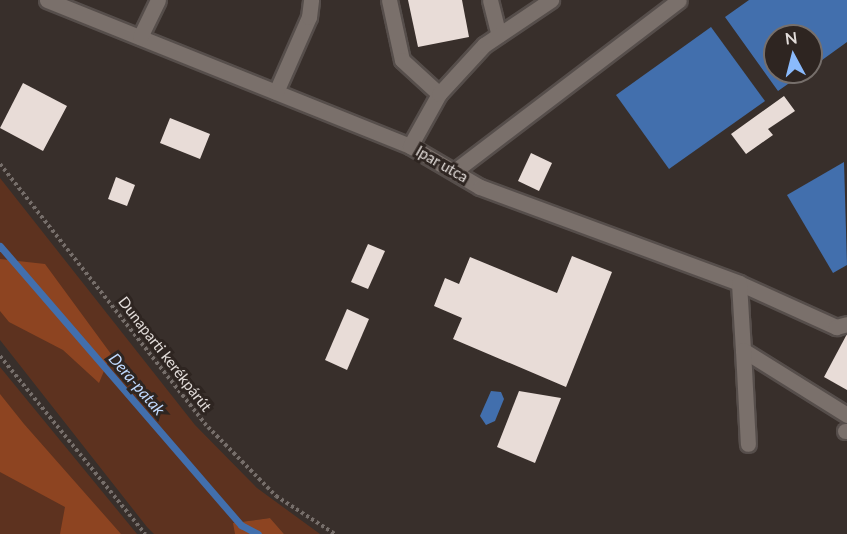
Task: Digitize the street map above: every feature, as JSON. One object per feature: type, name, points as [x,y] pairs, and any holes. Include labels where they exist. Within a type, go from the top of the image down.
[{"type":"lane","name":"Ipar utca","points":[[47,0],[410,146],[456,170],[480,187],[739,283],[842,326]]},
{"type":"lane","points":[[140,37],[158,0]]},
{"type":"lane","points":[[276,92],[309,17],[311,0]]},
{"type":"lane","points":[[389,0],[402,60],[439,94]]},
{"type":"lane","points":[[490,0],[499,35]]},
{"type":"lane","points":[[456,170],[679,0]]},
{"type":"lane","points":[[410,146],[439,94],[483,45],[544,3]]},
{"type":"lane","points":[[739,283],[748,444]]},
{"type":"lane","points":[[743,350],[846,426]]},
{"type":"path","name":"Dunaparti kerékpárút","points":[[0,164],[208,428],[276,496],[335,534]]},
{"type":"path","points":[[0,356],[145,534]]},
{"type":"shaded area","points":[[0,178],[195,425],[257,488],[320,534],[284,534],[270,518],[234,523],[235,534],[154,534],[147,527],[0,340]]},
{"type":"shaded area","points":[[0,259],[45,264],[111,354],[99,383],[63,350],[9,322],[0,311]]},
{"type":"shaded area","points":[[0,367],[137,534],[0,534]]},
{"type":"shaded area","points":[[0,394],[121,534],[60,534],[65,507],[0,472]]},
{"type":"shaded area","points":[[270,518],[284,534],[235,534],[233,523]]},
{"type":"water","points":[[749,0],[847,0],[847,42],[823,59],[823,24],[763,24],[763,70],[725,17]]},
{"type":"water","points":[[711,27],[765,101],[669,169],[616,95]]},
{"type":"water","points":[[773,84],[788,84],[778,91]]},
{"type":"water","points":[[844,162],[847,265],[833,273],[787,195]]},
{"type":"water","points":[[491,391],[501,392],[504,399],[495,421],[486,425],[480,416]]},
{"type":"building","points":[[408,0],[462,0],[469,37],[418,47]]},
{"type":"building","points":[[23,83],[67,106],[43,151],[0,128]]},
{"type":"building","points":[[784,96],[795,111],[768,129],[773,135],[746,154],[731,134]]},
{"type":"building","points":[[170,118],[210,134],[200,159],[160,143]]},
{"type":"building","points":[[531,153],[552,163],[539,191],[518,181]]},
{"type":"building","points":[[116,177],[135,185],[127,206],[108,199]]},
{"type":"building","points":[[368,244],[385,251],[368,289],[351,282]]},
{"type":"building","points":[[572,256],[612,272],[566,387],[453,339],[462,318],[434,306],[445,278],[459,284],[470,257],[557,293]]},
{"type":"building","points":[[347,309],[369,319],[347,370],[325,360]]},
{"type":"building","points":[[847,334],[847,390],[824,377]]},
{"type":"building","points":[[519,391],[561,398],[535,463],[497,447]]},
{"type":"waterway","name":"Dera-patak","points":[[0,246],[241,525],[258,534]]}]
